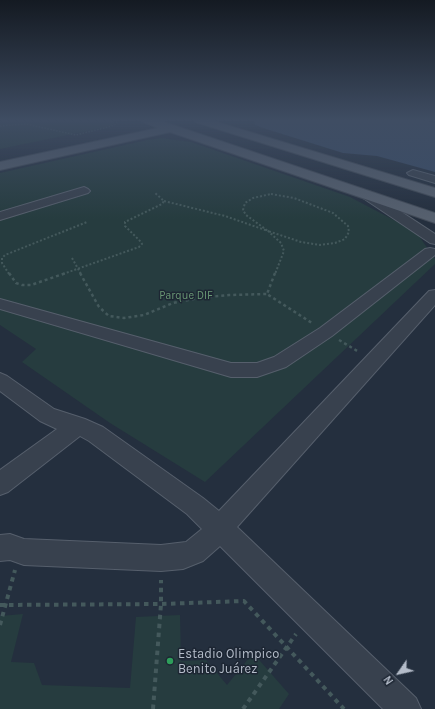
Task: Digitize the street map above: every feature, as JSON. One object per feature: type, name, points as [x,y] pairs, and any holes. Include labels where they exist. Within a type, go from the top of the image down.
[{"type":"main road","points":[[0,156],[12,153]]},
{"type":"main road","points":[[0,166],[53,153]]},
{"type":"main road","points":[[252,153],[435,218]]},
{"type":"main road","points":[[304,153],[435,194]]},
{"type":"lane","points":[[413,173],[435,180]]},
{"type":"lane","points":[[0,216],[84,191]]},
{"type":"lane","points":[[0,304],[231,370],[257,370],[280,362],[326,332],[433,246],[414,224],[367,195]]},
{"type":"lane","points":[[12,550],[161,558],[182,556],[194,552],[205,544],[220,528],[435,294]]},
{"type":"lane","points":[[0,381],[47,415],[58,420],[78,425],[96,434],[195,506],[220,528],[405,709]]},
{"type":"lane","points":[[0,484],[78,425]]},
{"type":"path","points":[[154,192],[164,201],[225,216],[268,231],[301,242],[320,245],[335,243],[345,239],[349,232],[348,226],[333,213],[294,198],[271,194],[253,198],[245,203],[243,210],[246,215],[268,231],[281,243],[284,251],[267,294]]},
{"type":"path","points":[[87,222],[5,255],[2,258],[2,262],[16,283],[31,285],[139,246],[142,244],[141,242],[125,226],[125,222],[162,204],[164,201]]},
{"type":"path","points":[[72,258],[99,307],[109,316],[124,318],[144,315],[173,304],[199,298],[229,295],[267,294],[375,361]]},
{"type":"path","points":[[0,625],[13,575],[12,550]]},
{"type":"path","points":[[154,709],[161,604],[161,558]]},
{"type":"path","points":[[0,606],[6,604],[161,604],[244,600],[288,646],[344,709]]},
{"type":"path","points":[[243,709],[309,615]]},
{"type":"green space","name":"Parque DIF","points":[[89,153],[223,153],[350,197],[411,229],[419,236],[435,259],[435,264],[205,482],[110,423],[22,362],[36,349],[0,325],[0,173]]},
{"type":"green space","name":"Estadio Olimpico Benito Juárez","points":[[23,614],[11,662],[34,663],[42,685],[130,688],[136,617],[180,615],[181,661],[206,660],[227,685],[253,653],[289,694],[279,709],[0,709],[0,616]]},
{"type":"water","points":[[344,153],[435,153],[435,172],[377,156]]},
{"type":"place","name":"Estadio Olimpico Benito Juárez","points":[[170,661]]}]
